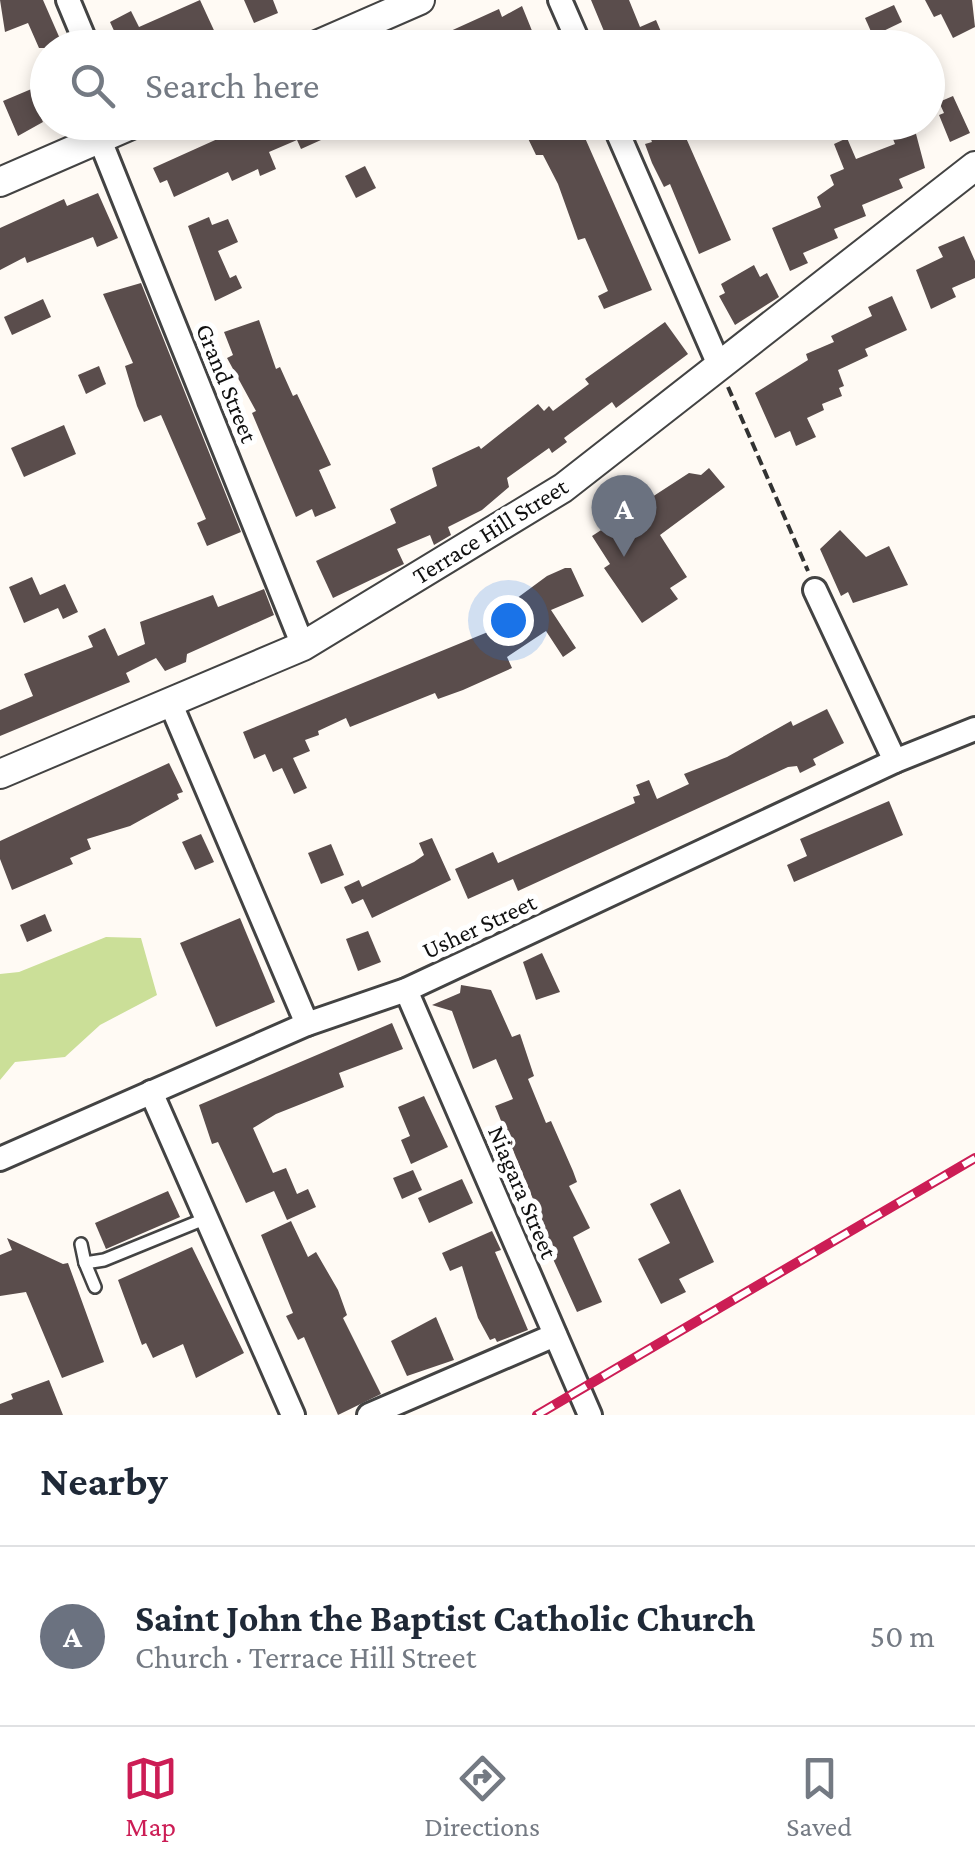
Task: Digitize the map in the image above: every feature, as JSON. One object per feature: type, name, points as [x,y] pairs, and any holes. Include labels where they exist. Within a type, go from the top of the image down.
[{"type":"street","points":[[68,0],[80,30]]},
{"type":"street","points":[[351,30],[420,0]]},
{"type":"street","points":[[560,0],[573,30]]},
{"type":"street","points":[[0,182],[93,140]]},
{"type":"street","name":"Grand Street","points":[[124,140],[303,646]]},
{"type":"street","points":[[621,140],[719,365]]},
{"type":"street","name":"Terrace Hill Street","points":[[0,774],[303,646],[562,488],[975,166]]},
{"type":"street","points":[[815,590],[895,761]]},
{"type":"street","points":[[170,702],[307,1024]]},
{"type":"street","name":"Usher Street","points":[[0,1159],[307,1024],[406,990],[895,761],[975,729]]},
{"type":"street","name":"Niagara Street","points":[[406,990],[590,1415]]},
{"type":"street","points":[[151,1092],[294,1415]]},
{"type":"street","points":[[369,1415],[555,1334]]},
{"type":"lane","points":[[85,1263],[104,1260],[207,1218]]},
{"type":"lane","points":[[81,1244],[95,1288]]},
{"type":"path","points":[[719,365],[815,590]]},
{"type":"green space","points":[[106,937],[141,938],[157,995],[100,1025],[65,1057],[15,1062],[0,1080],[0,974],[19,972]]},
{"type":"building","points":[[0,0],[43,0],[56,30],[31,30],[28,23],[5,32]]},
{"type":"building","points":[[200,0],[214,30],[114,30],[110,22],[131,11],[139,27]]},
{"type":"building","points":[[244,0],[273,0],[278,13],[254,23]]},
{"type":"building","points":[[591,0],[629,0],[640,27],[656,20],[660,30],[604,30]]},
{"type":"building","points":[[925,0],[972,0],[975,27],[953,38],[941,14],[934,17]]},
{"type":"building","points":[[894,5],[902,22],[885,30],[870,30],[865,18]]},
{"type":"building","points":[[522,6],[532,30],[453,30],[499,9],[502,17]]},
{"type":"building","points":[[30,90],[30,129],[18,136],[3,101]]},
{"type":"building","points":[[953,96],[970,133],[950,142],[945,130],[945,99]]},
{"type":"building","points":[[215,140],[297,140],[269,152],[276,169],[260,176],[258,169],[232,181],[228,172],[174,197],[167,180],[160,183],[153,168]]},
{"type":"building","points":[[297,140],[321,140],[301,149]]},
{"type":"building","points":[[529,140],[586,140],[652,290],[604,309],[598,296],[608,291],[585,238],[578,240],[558,184],[543,155],[536,155]]},
{"type":"building","points":[[687,140],[731,240],[699,254],[670,184],[664,187],[652,163],[645,144]]},
{"type":"building","points":[[848,140],[856,159],[895,144],[893,140],[918,140],[925,168],[899,179],[903,188],[862,205],[866,216],[834,229],[838,238],[803,253],[808,263],[790,271],[772,228],[821,207],[817,197],[834,185],[830,175],[844,169],[834,144]]},
{"type":"building","points":[[365,166],[376,188],[356,198],[345,176]]},
{"type":"building","points":[[98,193],[118,238],[97,247],[93,237],[27,263],[25,257],[0,270],[0,228],[64,199],[67,206]]},
{"type":"building","points":[[209,217],[212,225],[228,219],[238,242],[218,251],[230,278],[236,275],[242,288],[215,301],[188,226]]},
{"type":"building","points":[[964,236],[975,261],[975,278],[952,288],[956,297],[931,309],[916,270],[943,257],[938,247]]},
{"type":"building","points":[[754,265],[760,277],[767,273],[779,297],[735,325],[719,296],[725,293],[721,284]]},
{"type":"building","points":[[141,283],[241,532],[207,546],[197,523],[206,519],[161,415],[144,422],[137,406],[125,366],[133,363],[103,294]]},
{"type":"building","points":[[892,296],[907,330],[865,349],[868,356],[838,370],[844,386],[839,388],[842,396],[822,404],[824,410],[807,418],[816,437],[796,446],[790,431],[775,438],[755,393],[808,360],[806,354],[834,342],[831,336],[872,316],[868,307]]},
{"type":"building","points":[[43,299],[51,317],[12,335],[4,317]]},
{"type":"building","points":[[259,320],[276,369],[280,367],[293,396],[297,394],[331,465],[319,470],[336,508],[315,517],[312,509],[296,517],[252,413],[256,411],[227,358],[233,355],[224,332]]},
{"type":"building","points":[[665,322],[688,354],[616,408],[612,402],[564,438],[567,442],[552,453],[549,448],[507,478],[509,487],[482,510],[448,527],[451,535],[434,545],[430,535],[397,549],[404,564],[333,598],[316,561],[396,523],[390,509],[437,486],[432,468],[479,446],[481,449],[538,404],[544,411],[549,406],[553,411],[589,384],[585,379]]},
{"type":"building","points":[[99,366],[106,384],[86,394],[78,375]]},
{"type":"building","points":[[64,425],[76,454],[24,477],[11,448]]},
{"type":"building","points":[[709,468],[725,487],[660,535],[687,577],[670,588],[678,599],[642,623],[604,568],[610,564],[592,536],[689,473],[701,475]]},
{"type":"building","points":[[840,530],[866,557],[889,546],[908,585],[853,603],[848,592],[841,596],[820,549]]},
{"type":"building","points":[[571,568],[584,596],[551,610],[576,648],[563,657],[546,631],[507,657],[512,668],[463,690],[438,699],[435,693],[350,727],[346,718],[318,731],[319,735],[305,740],[310,751],[293,758],[307,788],[294,794],[282,768],[273,772],[265,754],[254,759],[243,732],[510,623],[501,610],[547,576]]},
{"type":"building","points":[[32,577],[40,595],[65,584],[78,612],[63,619],[58,608],[24,623],[9,587]]},
{"type":"building","points":[[264,589],[274,615],[187,654],[186,662],[165,671],[156,658],[126,673],[130,682],[0,736],[0,710],[33,696],[24,674],[93,647],[88,636],[105,628],[118,656],[145,644],[140,622],[213,595],[218,607]]},
{"type":"building","points":[[827,709],[844,743],[813,759],[816,765],[800,773],[797,766],[788,767],[518,891],[513,879],[468,899],[455,869],[493,852],[498,863],[635,803],[633,797],[640,795],[636,785],[649,780],[657,799],[689,784],[684,774],[727,757],[791,721],[793,726]]},
{"type":"building","points":[[169,763],[183,792],[177,794],[179,799],[130,826],[87,839],[91,849],[70,858],[73,864],[12,890],[0,859],[0,841]]},
{"type":"building","points":[[889,801],[903,835],[794,882],[787,865],[807,856],[800,839]]},
{"type":"building","points":[[201,834],[214,862],[195,870],[182,842]]},
{"type":"building","points":[[432,838],[451,880],[372,918],[363,899],[352,904],[344,887],[359,880],[362,887],[414,862],[424,855],[419,843]]},
{"type":"building","points":[[331,844],[344,875],[321,884],[308,853]]},
{"type":"building","points":[[45,914],[52,931],[27,942],[20,925]]},
{"type":"building","points":[[240,918],[275,1002],[216,1027],[180,943]]},
{"type":"building","points":[[368,931],[381,962],[358,971],[346,939]]},
{"type":"building","points":[[542,953],[560,992],[536,1000],[523,962]]},
{"type":"building","points":[[461,985],[491,990],[512,1037],[520,1034],[534,1076],[528,1079],[577,1182],[569,1186],[590,1228],[573,1237],[602,1302],[577,1312],[539,1228],[544,1226],[495,1106],[513,1099],[496,1059],[473,1069],[452,1011],[432,1005],[460,993]]},
{"type":"building","points":[[392,1023],[403,1049],[339,1073],[344,1087],[276,1114],[253,1128],[273,1173],[286,1168],[297,1194],[308,1189],[316,1207],[287,1220],[274,1191],[246,1203],[218,1142],[212,1144],[199,1105]]},
{"type":"building","points":[[424,1096],[448,1147],[411,1164],[401,1140],[410,1136],[398,1107]]},
{"type":"building","points":[[413,1170],[422,1190],[402,1199],[393,1178]]},
{"type":"building","points":[[462,1179],[473,1203],[429,1223],[418,1198]]},
{"type":"building","points":[[680,1189],[714,1262],[679,1279],[686,1292],[661,1304],[638,1259],[670,1243],[650,1204]]},
{"type":"building","points":[[168,1191],[180,1217],[106,1249],[95,1223]]},
{"type":"building","points":[[291,1221],[308,1257],[316,1252],[338,1290],[347,1315],[343,1318],[381,1394],[338,1415],[304,1337],[298,1340],[286,1316],[293,1313],[261,1235]]},
{"type":"building","points":[[492,1231],[501,1250],[495,1252],[528,1330],[497,1342],[495,1338],[490,1340],[478,1318],[462,1266],[450,1271],[442,1253]]},
{"type":"building","points":[[7,1238],[68,1263],[104,1362],[62,1378],[26,1292],[0,1296],[0,1255],[12,1250]]},
{"type":"building","points":[[192,1247],[244,1353],[196,1378],[183,1344],[153,1358],[146,1343],[142,1345],[118,1280]]},
{"type":"building","points":[[436,1317],[454,1360],[407,1376],[391,1341]]},
{"type":"building","points":[[49,1380],[63,1415],[0,1415],[0,1404],[13,1399],[11,1394]]},
{"type":"railway","points":[[537,1415],[975,1158]]},
{"type":"place","name":"Saint John the Baptist Catholic Church","points":[[624,557]]}]
